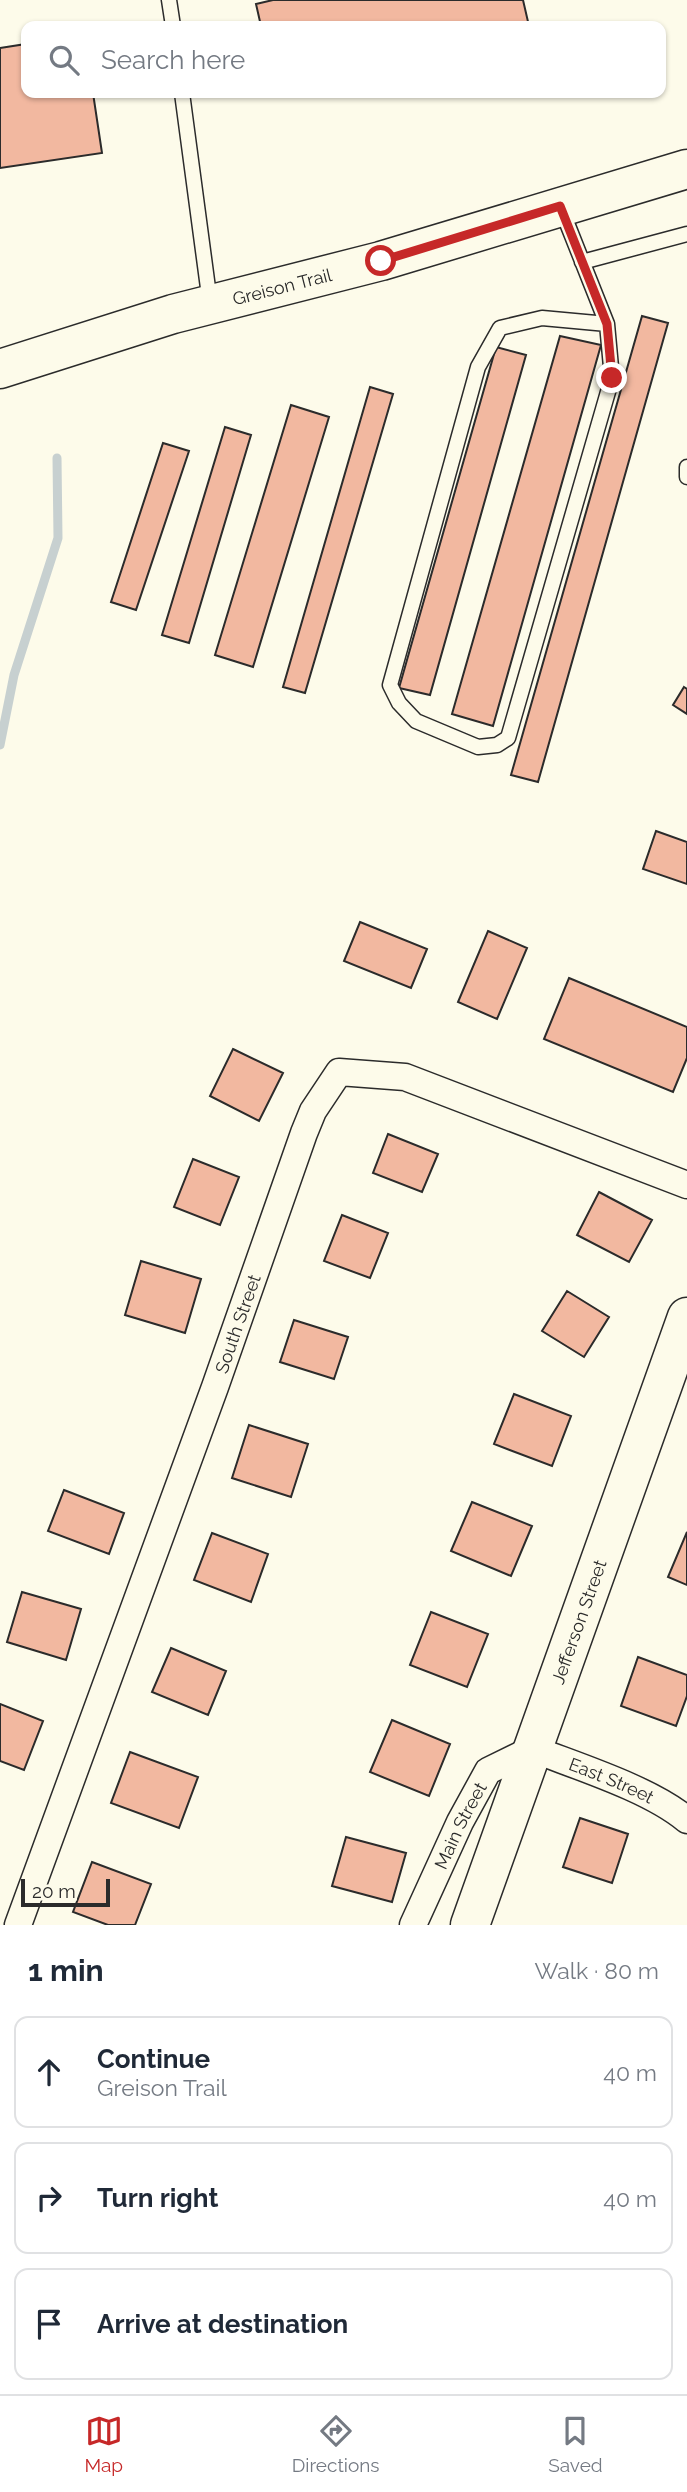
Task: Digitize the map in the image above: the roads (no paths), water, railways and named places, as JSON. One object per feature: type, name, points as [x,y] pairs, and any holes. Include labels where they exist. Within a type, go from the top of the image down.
[{"type":"street","name":"Greison Trail","points":[[0,369],[173,314],[381,261],[687,169]]},
{"type":"street","name":"South Street","points":[[18,1925],[215,1387],[304,1133],[313,1111],[339,1072],[405,1077],[687,1185]]},
{"type":"street","name":"Jefferson Street","points":[[470,1925],[687,1317]]},
{"type":"street","name":"East Street","points":[[533,1749],[664,1804],[687,1820]]},
{"type":"street","name":"Main Street","points":[[413,1925],[460,1822],[488,1771],[533,1749]]},
{"type":"lane","points":[[169,0],[172,21]]},
{"type":"lane","points":[[182,98],[210,304]]},
{"type":"lane","points":[[560,206],[607,324],[612,378],[508,738],[497,746],[478,747],[416,721],[399,704],[390,685],[478,367],[500,328],[542,318],[607,324]]},
{"type":"lane","points":[[582,262],[687,234]]},
{"type":"lane","points":[[687,467],[687,477]]},
{"type":"waterway","points":[[0,745],[14,675],[58,538],[57,458]]}]
